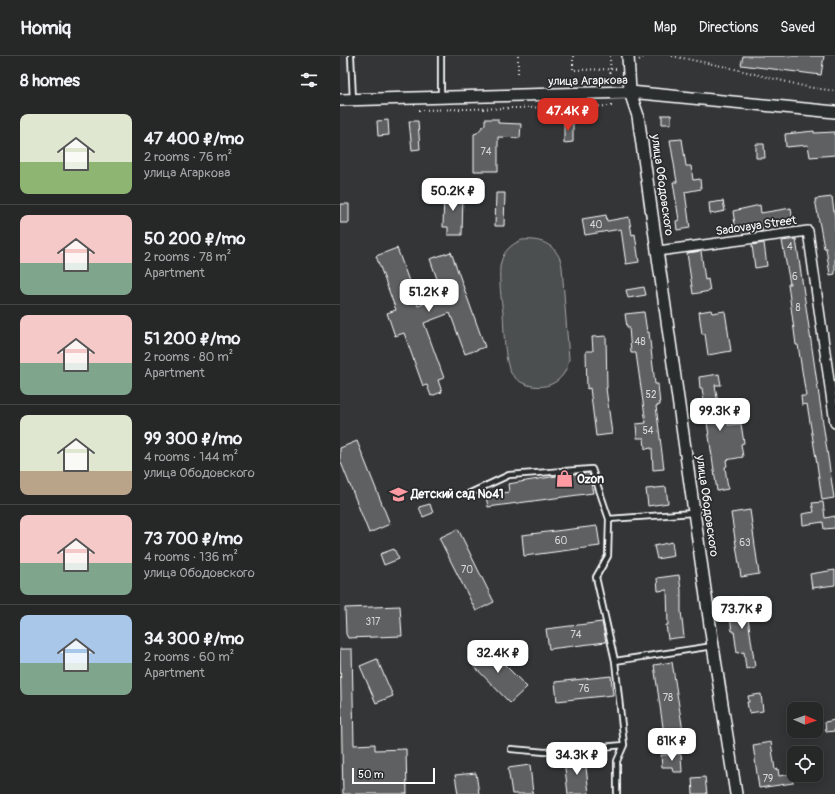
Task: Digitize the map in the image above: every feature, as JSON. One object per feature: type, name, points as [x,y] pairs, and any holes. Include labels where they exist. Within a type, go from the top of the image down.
[{"type":"street","name":"улица Ободовского","points":[[628,56],[630,92],[638,116],[713,646],[736,794]]},
{"type":"street","name":"улица Агаркова","points":[[340,100],[630,92],[835,112]]},
{"type":"street","name":"Sadovaya Street","points":[[658,251],[808,231],[835,423]]},
{"type":"lane","points":[[351,56],[353,100]]},
{"type":"lane","points":[[441,56],[441,97]]},
{"type":"lane","points":[[468,494],[509,475],[592,469],[608,519],[608,556],[596,577],[615,661],[624,745],[617,761],[617,794]]},
{"type":"lane","points":[[608,519],[694,513]]},
{"type":"lane","points":[[615,661],[713,646]]},
{"type":"lane","points":[[511,749],[545,752],[624,745]]},
{"type":"path","points":[[518,56],[518,74]]},
{"type":"path","points":[[573,56],[573,70],[628,68],[645,56]]},
{"type":"path","points":[[610,56],[611,69]]},
{"type":"path","points":[[672,56],[727,67],[807,87],[835,91]]},
{"type":"shaded area","points":[[522,240],[536,240],[548,245],[557,254],[562,267],[569,359],[567,368],[560,378],[549,385],[544,386],[528,385],[518,380],[511,373],[507,361],[500,284],[500,267],[502,258],[507,250],[513,244]]},
{"type":"building","points":[[743,56],[824,56],[821,75],[741,65]]},
{"type":"building","points":[[662,115],[671,115],[671,124],[662,124]]},
{"type":"building","points":[[485,119],[498,119],[498,123],[521,124],[520,138],[498,137],[498,171],[474,171],[474,134],[477,133],[485,124]]},
{"type":"building","points":[[388,120],[389,135],[378,136],[377,121]]},
{"type":"building","points":[[409,121],[418,121],[420,149],[412,150]]},
{"type":"building","points":[[564,122],[573,122],[573,142],[564,143]]},
{"type":"building","points":[[814,131],[814,133],[835,132],[835,155],[810,157],[808,145],[786,147],[785,134]]},
{"type":"building","points":[[682,139],[686,166],[691,166],[693,180],[700,179],[701,189],[685,192],[690,228],[677,230],[676,221],[679,220],[673,182],[677,182],[670,140]]},
{"type":"building","points":[[756,144],[764,144],[765,158],[756,158]]},
{"type":"building","points":[[444,191],[463,192],[462,235],[448,235],[448,227],[443,227]]},
{"type":"building","points":[[496,193],[505,193],[504,226],[495,226]]},
{"type":"building","points":[[832,197],[835,219],[835,274],[830,275],[826,248],[824,248],[815,199]]},
{"type":"building","points":[[723,201],[725,211],[710,214],[709,203]]},
{"type":"building","points":[[340,204],[349,204],[349,223],[340,223]]},
{"type":"building","points":[[760,205],[761,213],[791,208],[793,223],[763,227],[762,231],[750,233],[750,230],[736,232],[733,211]]},
{"type":"building","points":[[606,215],[607,221],[629,217],[632,235],[635,234],[639,262],[626,264],[621,229],[585,235],[582,219]]},
{"type":"building","points":[[796,239],[834,498],[822,500],[807,404],[802,405],[801,396],[806,396],[798,345],[796,345],[788,284],[790,284],[782,241]]},
{"type":"building","points":[[764,243],[767,266],[755,268],[752,245]]},
{"type":"building","points":[[397,248],[418,306],[443,296],[430,259],[451,252],[485,347],[465,354],[450,313],[424,323],[444,378],[438,380],[442,392],[431,396],[427,385],[423,386],[404,333],[395,336],[387,313],[396,310],[376,256]]},
{"type":"building","points":[[701,251],[705,280],[708,279],[710,291],[693,294],[687,253]]},
{"type":"building","points":[[644,287],[646,295],[628,298],[626,290]]},
{"type":"building","points":[[711,310],[712,313],[725,311],[731,351],[708,355],[705,334],[702,334],[699,312]]},
{"type":"building","points":[[644,312],[647,332],[649,332],[655,384],[658,384],[660,405],[656,406],[664,469],[653,470],[652,448],[645,449],[644,438],[637,438],[636,424],[646,423],[636,353],[631,353],[629,327],[627,327],[625,314]]},
{"type":"building","points":[[606,336],[606,388],[612,434],[596,436],[590,388],[587,389],[586,351],[593,351],[592,337]]},
{"type":"building","points":[[719,374],[721,385],[715,385],[721,423],[728,422],[728,425],[741,424],[744,443],[741,444],[743,457],[726,460],[727,466],[725,467],[728,489],[717,491],[702,388],[700,388],[699,377]]},
{"type":"building","points":[[357,441],[390,524],[369,533],[340,460],[340,448]]},
{"type":"building","points":[[589,473],[593,493],[488,507],[486,496],[509,492],[508,484],[569,474]]},
{"type":"building","points":[[666,487],[668,503],[648,506],[646,489]]},
{"type":"building","points":[[823,502],[825,518],[835,516],[835,528],[824,529],[823,522],[803,525],[802,514],[814,512],[812,503]]},
{"type":"building","points":[[430,504],[433,513],[423,517],[419,507]]},
{"type":"building","points":[[750,510],[759,574],[741,577],[731,513]]},
{"type":"building","points":[[597,526],[600,546],[524,556],[522,535]]},
{"type":"building","points":[[458,529],[494,602],[476,611],[439,538]]},
{"type":"building","points":[[672,542],[674,556],[657,559],[654,546]]},
{"type":"building","points":[[394,549],[399,559],[384,565],[380,554]]},
{"type":"building","points":[[835,570],[835,585],[812,588],[810,574]]},
{"type":"building","points":[[679,575],[684,637],[668,639],[666,625],[668,625],[667,590],[658,591],[657,578]]},
{"type":"building","points":[[742,597],[743,604],[746,604],[755,667],[746,669],[744,652],[737,653],[734,631],[732,631],[730,617],[732,617],[729,599]]},
{"type":"building","points":[[400,606],[402,636],[348,638],[346,634],[345,608]]},
{"type":"building","points":[[602,622],[606,642],[549,649],[546,629]]},
{"type":"building","points":[[485,645],[527,687],[510,703],[469,661]]},
{"type":"building","points":[[340,649],[352,649],[354,745],[375,744],[375,750],[406,749],[407,794],[343,794]]},
{"type":"building","points":[[377,659],[393,696],[376,703],[360,666]]},
{"type":"building","points":[[672,662],[683,731],[664,734],[654,665]]},
{"type":"building","points":[[611,676],[613,695],[557,701],[555,682]]},
{"type":"building","points":[[761,694],[763,711],[749,713],[747,702],[749,702],[748,696]]},
{"type":"building","points":[[835,720],[835,731],[826,732],[825,722]]},
{"type":"building","points":[[771,742],[775,770],[778,769],[779,776],[787,775],[787,782],[793,783],[759,788],[753,745]]},
{"type":"building","points":[[681,754],[682,772],[673,772],[672,767],[662,767],[661,755]]},
{"type":"building","points":[[585,758],[589,794],[568,794],[564,760]]},
{"type":"building","points":[[530,765],[533,794],[512,794],[508,768]]},
{"type":"building","points":[[476,773],[479,794],[458,794],[455,775]]},
{"type":"building","points":[[705,777],[707,794],[693,794],[692,778]]},
{"type":"place","name":"Ozon","points":[[564,479]]},
{"type":"place","name":"Детский сад №41","points":[[398,494]]}]
